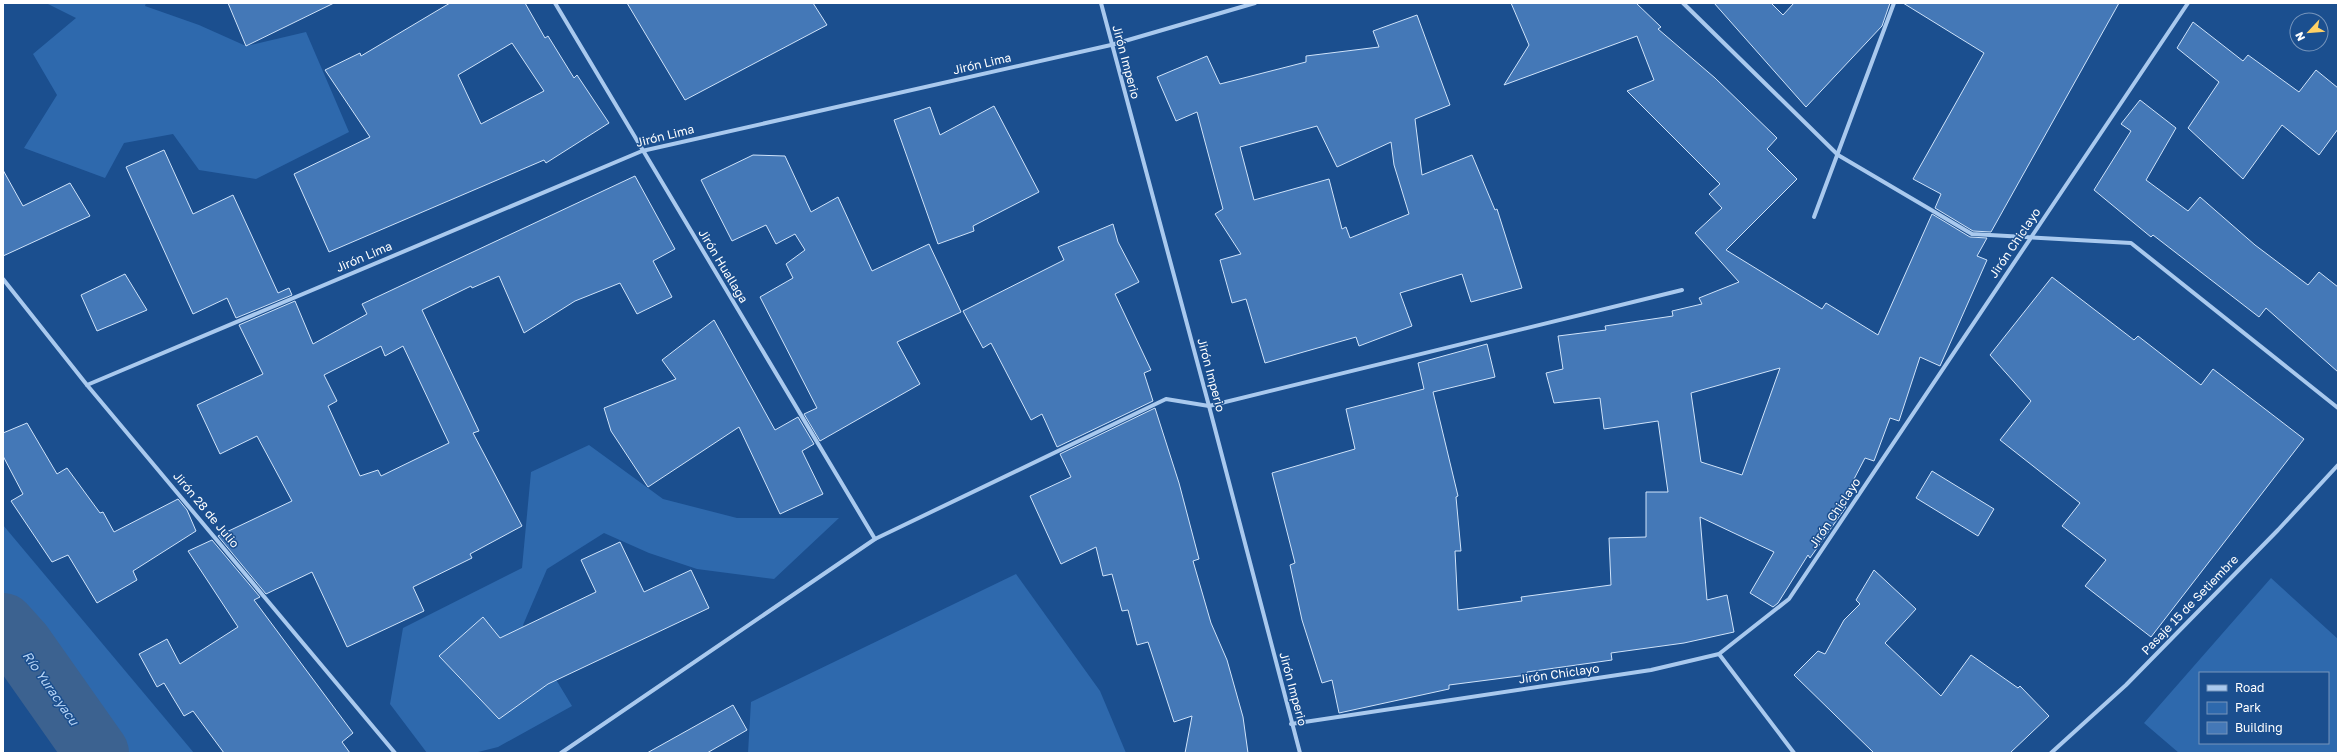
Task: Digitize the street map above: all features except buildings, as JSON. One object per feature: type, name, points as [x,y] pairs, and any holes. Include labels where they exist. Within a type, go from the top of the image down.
[{"type":"street","name":"Jirón Huallaga","points":[[555,3],[875,539]]},
{"type":"street","name":"Jirón Imperio","points":[[1101,3],[1111,45],[1209,406],[1291,724],[1300,753]]},
{"type":"street","name":"Jirón Lima","points":[[87,385],[642,151],[1111,45],[1255,3]]},
{"type":"street","points":[[1683,3],[1838,155],[1972,234],[2131,244],[2338,408]]},
{"type":"street","points":[[1814,217],[1894,3]]},
{"type":"street","name":"Jirón Chiclayo","points":[[1291,724],[1651,670],[1719,654],[1788,599],[2188,3]]},
{"type":"street","name":"Jirón 28 de Julio","points":[[3,279],[87,385],[395,753]]},
{"type":"street","points":[[561,753],[875,539],[1166,399],[1209,406],[1682,290]]},
{"type":"street","name":"Pasaje 15 de Setiembre","points":[[2050,753],[2126,685],[2283,524],[2338,465]]},
{"type":"street","points":[[1719,654],[1794,753]]},
{"type":"green space","points":[[46,3],[146,3],[145,6],[199,25],[246,46],[306,32],[349,132],[256,179],[199,170],[173,134],[124,143],[105,178],[24,148],[57,95],[33,54],[76,18]]},
{"type":"green space","points":[[589,445],[663,499],[737,518],[839,518],[774,579],[697,569],[649,553],[604,533],[547,569],[523,625],[572,706],[498,747],[474,753],[427,753],[390,704],[403,628],[522,568],[531,472]]},
{"type":"green space","points":[[3,525],[194,753],[105,753],[3,619]]},
{"type":"green space","points":[[1016,574],[1100,691],[1126,753],[748,753],[751,702]]},
{"type":"green space","points":[[2271,578],[2338,639],[2338,753],[2179,753],[2144,723]]},
{"type":"waterway","name":"Río Yuracyacu","points":[[3,625],[21,645],[97,753]]}]
